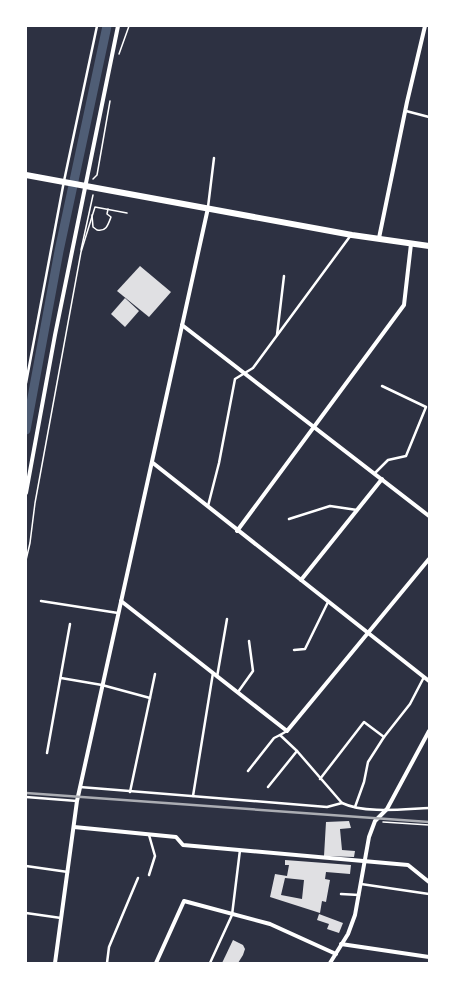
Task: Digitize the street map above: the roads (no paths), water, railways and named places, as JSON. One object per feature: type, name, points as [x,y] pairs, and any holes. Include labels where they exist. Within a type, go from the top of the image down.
[{"type":"street","points":[[26,493],[84,185],[118,26]]},
{"type":"street","points":[[379,238],[425,26]]},
{"type":"street","points":[[26,175],[208,207],[352,235],[429,246]]},
{"type":"street","points":[[55,963],[77,801],[153,463],[208,207]]},
{"type":"street","points":[[237,531],[404,304],[411,244]]},
{"type":"street","points":[[182,324],[429,516]]},
{"type":"street","points":[[153,463],[237,531],[302,580],[429,681]]},
{"type":"street","points":[[302,580],[382,479]]},
{"type":"street","points":[[121,601],[286,731],[429,559]]},
{"type":"street","points":[[330,963],[348,934],[355,915],[369,837],[375,821],[388,809],[429,731]]},
{"type":"street","points":[[74,827],[176,837],[183,845],[364,862],[408,864],[429,882]]},
{"type":"street","points":[[156,963],[184,901],[270,924],[336,954]]},
{"type":"street","points":[[341,944],[429,957]]},
{"type":"lane","points":[[26,383],[97,26]]},
{"type":"lane","points":[[406,111],[429,117]]},
{"type":"lane","points":[[208,207],[214,158]]},
{"type":"lane","points":[[208,506],[219,463],[235,379],[253,368],[352,235]]},
{"type":"lane","points":[[277,336],[284,276]]},
{"type":"lane","points":[[375,473],[388,460],[406,456],[426,408],[382,386]]},
{"type":"lane","points":[[289,519],[330,506],[358,510]]},
{"type":"lane","points":[[41,601],[119,613]]},
{"type":"lane","points":[[294,650],[305,650],[328,602]]},
{"type":"lane","points":[[218,677],[228,618]]},
{"type":"lane","points":[[47,753],[70,624]]},
{"type":"lane","points":[[238,693],[253,671],[249,641]]},
{"type":"lane","points":[[193,796],[213,673]]},
{"type":"lane","points":[[130,792],[155,674]]},
{"type":"lane","points":[[355,807],[364,782],[368,762],[384,737],[410,704],[424,677]]},
{"type":"lane","points":[[60,678],[102,685],[150,698]]},
{"type":"lane","points":[[320,778],[364,722],[384,737]]},
{"type":"lane","points":[[248,771],[274,738],[280,736],[286,731]]},
{"type":"lane","points":[[280,736],[297,750],[342,803],[355,807],[388,809],[429,808]]},
{"type":"lane","points":[[268,787],[297,750]]},
{"type":"lane","points":[[80,787],[327,807],[342,803]]},
{"type":"lane","points":[[26,797],[77,801]]},
{"type":"lane","points":[[149,835],[155,856],[150,875]]},
{"type":"lane","points":[[210,963],[232,914],[240,850]]},
{"type":"lane","points":[[26,866],[68,872]]},
{"type":"lane","points":[[107,963],[109,947],[138,878]]},
{"type":"lane","points":[[360,884],[429,894]]},
{"type":"lane","points":[[341,894],[359,895]]},
{"type":"lane","points":[[26,913],[61,918]]},
{"type":"waterway","points":[[26,430],[59,251],[107,26]]},
{"type":"railway","points":[[26,793],[429,822]]}]
